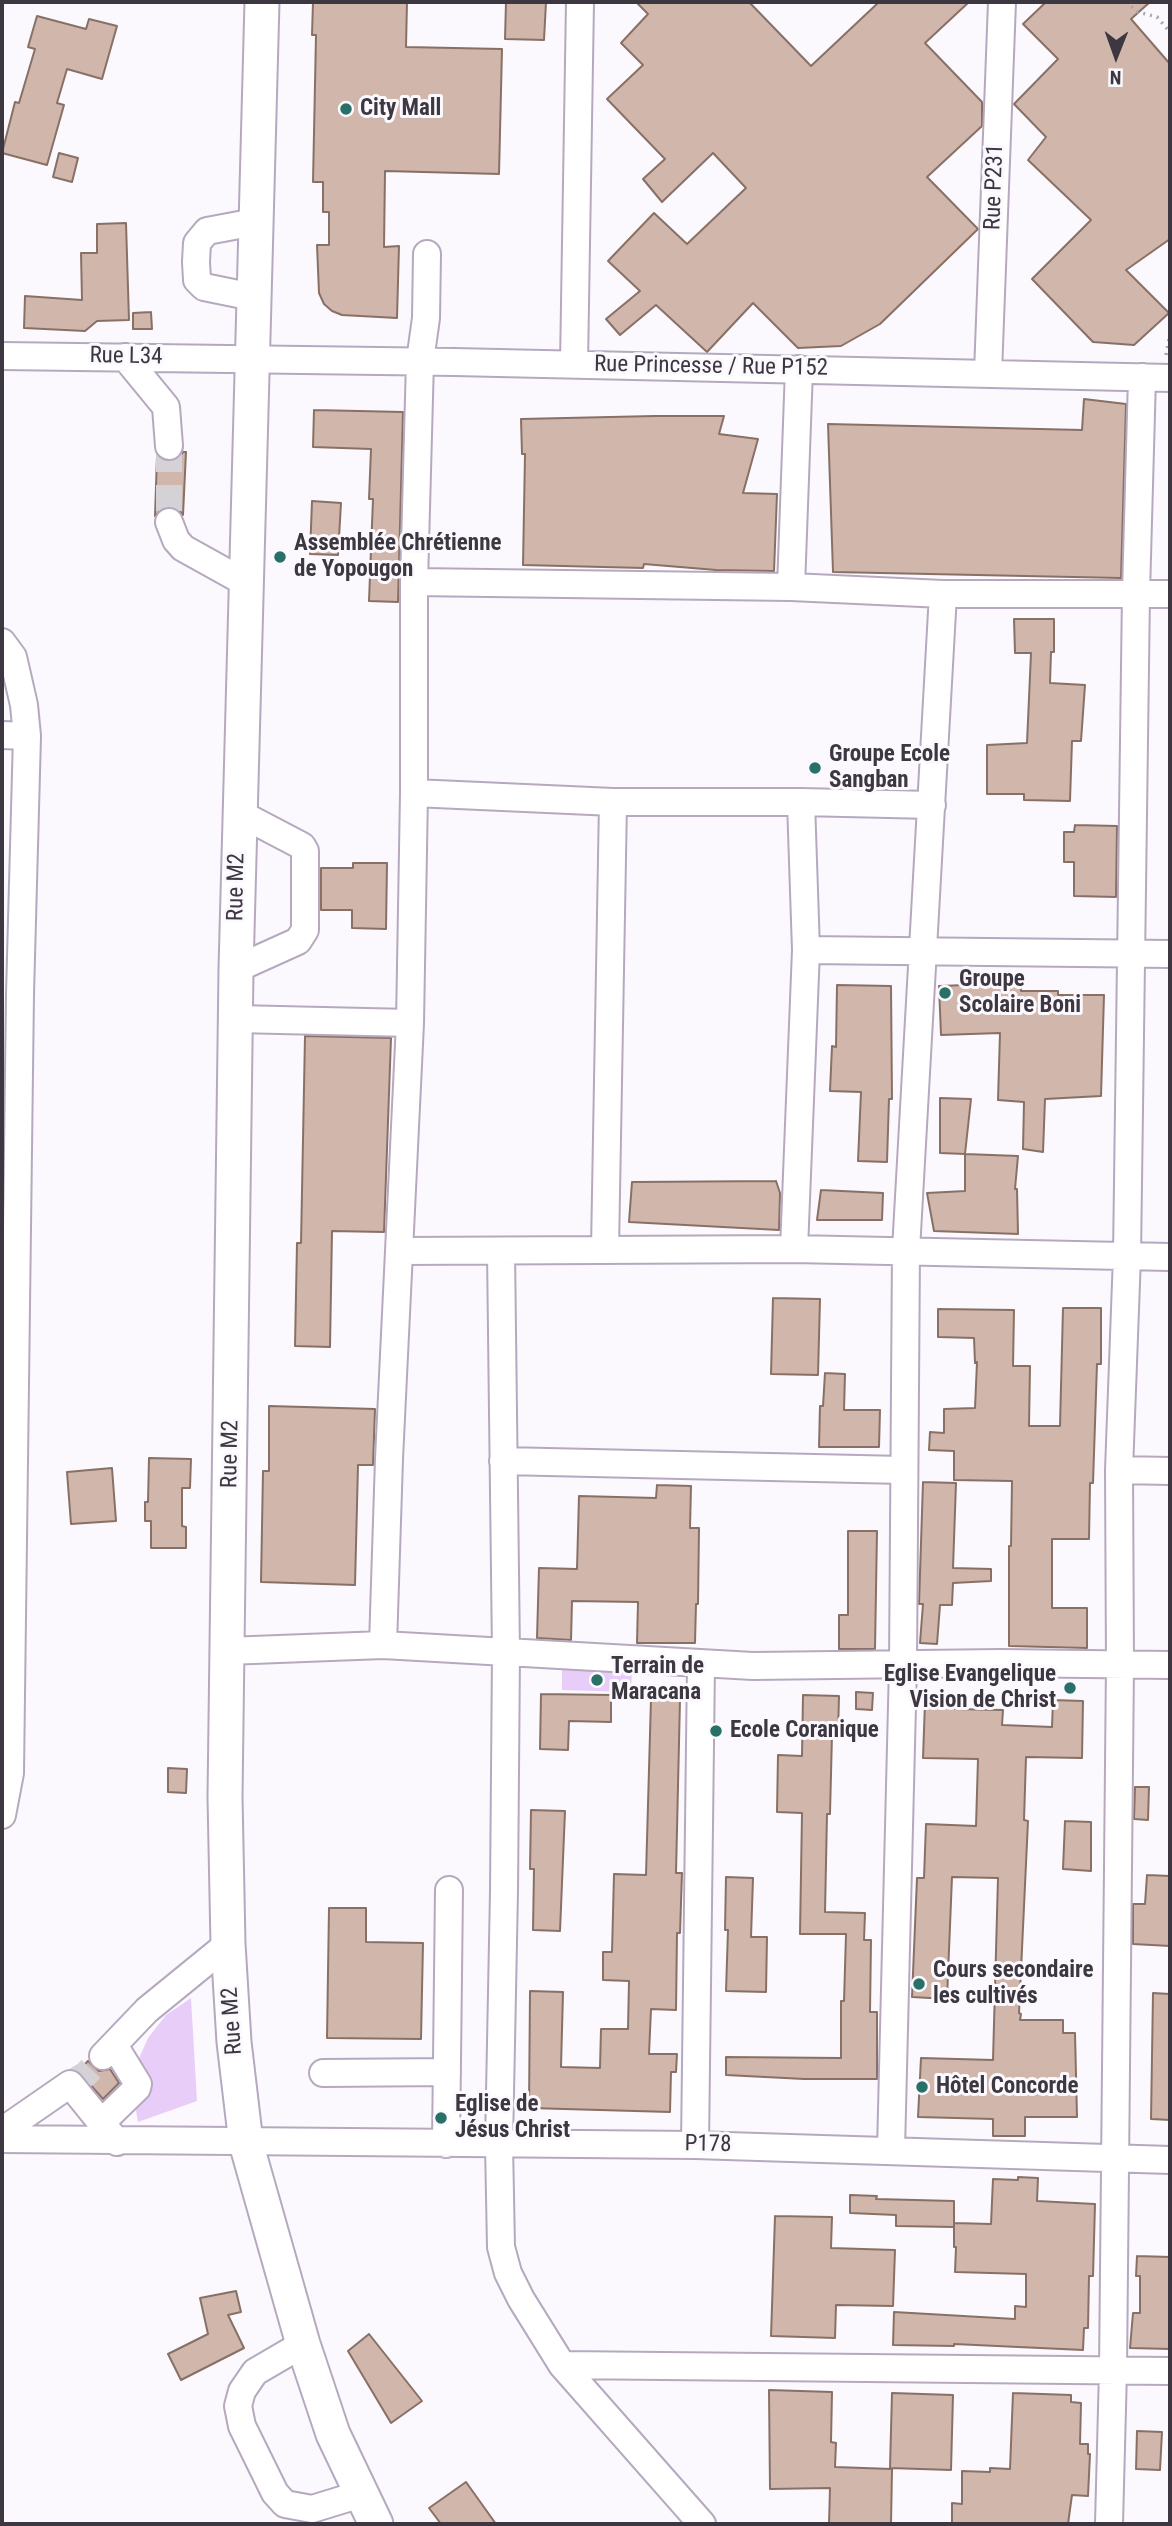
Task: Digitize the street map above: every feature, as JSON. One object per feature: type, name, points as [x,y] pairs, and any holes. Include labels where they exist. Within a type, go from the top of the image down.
[{"type":"main road","name":"Rue M2","points":[[262,2],[236,969],[225,1797],[228,1944],[234,2042],[246,2143],[303,2344],[333,2434],[376,2524]]},
{"type":"street","points":[[574,364],[580,2]]},
{"type":"street","name":"Rue P231","points":[[988,373],[1002,2]]},
{"type":"street","points":[[253,297],[204,287],[197,280],[196,262],[197,243],[207,231],[255,222]]},
{"type":"street","points":[[383,1645],[410,1023],[414,582],[420,361],[426,318],[428,254]]},
{"type":"street","name":"Rue L34","points":[[2,356],[251,360]]},
{"type":"street","points":[[125,357],[166,407],[169,446]]},
{"type":"street","name":"Rue Princesse / Rue P152","points":[[251,360],[574,364],[1170,378]]},
{"type":"street","points":[[791,587],[799,369]]},
{"type":"street","points":[[1109,2524],[1120,1665],[1119,1470],[1127,1256],[1136,593],[1142,377]]},
{"type":"street","points":[[169,522],[179,545],[246,583]]},
{"type":"street","points":[[414,582],[791,587],[943,594],[1170,594]]},
{"type":"street","points":[[891,2150],[903,1665],[906,1250],[943,594]]},
{"type":"street","points":[[2,642],[13,657],[24,705],[14,736],[6,1749],[10,1773],[2,1815]]},
{"type":"street","points":[[414,793],[614,802],[932,805]]},
{"type":"street","points":[[605,1250],[614,802]]},
{"type":"street","points":[[794,1249],[806,950],[801,802]]},
{"type":"street","points":[[236,969],[298,941],[305,930],[303,846],[239,814]]},
{"type":"street","points":[[806,950],[1170,954]]},
{"type":"street","points":[[236,1019],[410,1023]]},
{"type":"street","points":[[401,1251],[794,1249],[1170,1257]]},
{"type":"street","points":[[501,1251],[506,1653],[499,2144],[501,2247],[508,2273],[521,2299],[562,2365],[702,2524]]},
{"type":"street","points":[[503,1461],[903,1470]]},
{"type":"street","points":[[1119,1470],[1170,1471]]},
{"type":"street","points":[[227,1651],[383,1645],[753,1667],[1170,1665]]},
{"type":"street","points":[[695,2145],[701,1664]]},
{"type":"street","points":[[446,2144],[449,1890]]},
{"type":"street","points":[[2,2132],[70,2084],[109,2132],[138,2084],[109,2050],[147,2010],[228,1944]]},
{"type":"street","points":[[323,2073],[447,2072]]},
{"type":"street","name":"P178","points":[[2,2139],[109,2132],[246,2143],[695,2145],[1170,2160]]},
{"type":"street","points":[[303,2344],[255,2372],[242,2391],[238,2406],[242,2426],[275,2493],[285,2504],[313,2509],[361,2494]]},
{"type":"street","points":[[562,2365],[1170,2371]]},
{"type":"path","points":[[1126,2],[1138,12],[1157,17],[1170,32]]},
{"type":"shaded area","name":"Terrain de Maracana","points":[[562,1668],[632,1670],[631,1692],[562,1690]]},
{"type":"shaded area","points":[[191,1998],[197,2101],[138,2122],[133,2093],[136,2065],[148,2038],[166,2015]]},
{"type":"building","points":[[313,2],[407,2],[406,47],[502,49],[499,174],[385,171],[384,247],[399,246],[397,318],[342,315],[324,304],[319,293],[317,245],[329,245],[329,212],[323,212],[323,182],[313,182],[316,35],[312,35]]},
{"type":"building","points":[[506,2],[546,2],[544,40],[505,39]]},
{"type":"building","points":[[636,2],[749,2],[811,66],[879,2],[969,2],[925,43],[982,102],[982,126],[927,177],[978,229],[880,324],[841,346],[798,348],[753,303],[707,352],[656,305],[620,335],[606,319],[640,291],[608,261],[654,213],[687,244],[746,188],[713,153],[662,202],[643,179],[665,159],[607,99],[643,65],[621,43],[648,14]]},
{"type":"building","points":[[1046,2],[1150,2],[1131,19],[1170,64],[1170,239],[1126,270],[1169,313],[1134,345],[1093,342],[1032,279],[1091,220],[1028,160],[1046,137],[1014,104],[1058,59],[1023,24]]},
{"type":"building","points":[[37,16],[86,29],[89,19],[117,26],[102,79],[67,69],[57,103],[64,105],[47,165],[2,153],[15,102],[19,103],[35,49],[28,47]]},
{"type":"building","points":[[59,153],[78,158],[72,182],[53,177]]},
{"type":"building","points":[[126,223],[129,320],[97,321],[85,331],[24,328],[25,296],[82,300],[81,253],[97,253],[97,224]]},
{"type":"building","points":[[151,312],[152,329],[133,329],[133,313]]},
{"type":"building","points":[[1084,399],[1126,404],[1121,578],[833,572],[828,424],[1082,430]]},
{"type":"building","points":[[314,410],[403,412],[398,602],[369,601],[373,499],[369,499],[371,449],[313,447]]},
{"type":"building","points":[[724,416],[719,434],[758,439],[743,493],[777,494],[774,571],[716,570],[644,564],[643,568],[523,565],[525,454],[522,454],[521,419]]},
{"type":"building","points":[[186,452],[183,515],[171,506],[163,508],[155,516],[157,456],[171,462],[178,459]]},
{"type":"building","points":[[312,501],[341,503],[338,555],[310,554]]},
{"type":"building","points":[[1014,619],[1054,619],[1050,683],[1085,685],[1081,741],[1072,741],[1070,801],[1024,800],[1024,794],[987,794],[987,745],[1027,743],[1031,653],[1015,653]]},
{"type":"building","points":[[1075,825],[1117,826],[1116,897],[1074,896],[1074,862],[1064,862],[1064,832],[1074,832]]},
{"type":"building","points":[[353,863],[387,863],[386,929],[352,928],[352,910],[321,910],[321,868],[353,868]]},
{"type":"building","points":[[1021,983],[1021,991],[1058,991],[1058,995],[1104,995],[1101,1096],[1045,1099],[1043,1152],[1023,1149],[1024,1102],[998,1100],[1000,1033],[941,1035],[939,986]]},
{"type":"building","points":[[837,985],[891,986],[892,1099],[889,1099],[887,1162],[858,1161],[861,1092],[830,1091],[832,1046],[836,1047]]},
{"type":"building","points":[[305,1036],[391,1038],[384,1232],[332,1231],[330,1347],[295,1346],[297,1243],[301,1243]]},
{"type":"building","points":[[940,1098],[971,1099],[965,1154],[940,1153]]},
{"type":"building","points":[[965,1154],[1018,1156],[1015,1189],[1018,1234],[934,1231],[927,1193],[965,1191]]},
{"type":"building","points":[[776,1181],[780,1193],[779,1230],[629,1222],[632,1182]]},
{"type":"building","points":[[821,1190],[883,1193],[882,1220],[817,1220]]},
{"type":"building","points":[[773,1298],[820,1299],[818,1375],[771,1374]]},
{"type":"building","points":[[1063,1308],[1101,1308],[1101,1364],[1097,1364],[1089,1539],[1052,1539],[1052,1608],[1087,1608],[1087,1648],[1009,1646],[1012,1481],[954,1480],[954,1451],[929,1450],[930,1432],[944,1433],[944,1409],[975,1408],[977,1362],[975,1363],[974,1338],[938,1337],[938,1309],[1014,1310],[1013,1366],[1030,1366],[1029,1426],[1060,1426]]},
{"type":"building","points":[[825,1373],[845,1374],[844,1410],[880,1410],[879,1447],[819,1447],[820,1406],[823,1406]]},
{"type":"building","points":[[269,1406],[375,1409],[373,1465],[358,1465],[355,1585],[261,1582],[263,1471],[269,1471]]},
{"type":"building","points":[[149,1458],[191,1459],[190,1488],[182,1488],[182,1526],[186,1527],[186,1548],[151,1548],[151,1521],[145,1521]]},
{"type":"building","points":[[112,1468],[116,1521],[71,1524],[67,1472]]},
{"type":"building","points":[[923,1482],[956,1483],[953,1568],[991,1569],[991,1581],[953,1583],[952,1605],[940,1605],[937,1644],[920,1643],[923,1604],[919,1604]]},
{"type":"building","points":[[657,1485],[691,1486],[690,1528],[699,1528],[695,1643],[637,1643],[638,1602],[572,1601],[571,1640],[537,1638],[539,1568],[577,1569],[579,1496],[656,1498]]},
{"type":"building","points":[[848,1531],[877,1531],[875,1649],[839,1649],[839,1615],[848,1615]]},
{"type":"building","points":[[856,1692],[873,1693],[872,1710],[856,1709]]},
{"type":"building","points":[[541,1694],[611,1695],[611,1722],[569,1721],[568,1750],[540,1749]]},
{"type":"building","points":[[803,1695],[839,1696],[838,1734],[832,1734],[825,1912],[865,1913],[864,1940],[871,1940],[870,2012],[877,2012],[877,2079],[726,2075],[726,2057],[841,2058],[841,2001],[844,2001],[846,1934],[800,1934],[802,1813],[777,1812],[778,1755],[802,1756]]},
{"type":"building","points":[[651,1699],[680,1699],[676,1873],[682,1873],[680,1933],[677,1933],[676,2010],[651,2009],[649,2054],[677,2054],[676,2072],[671,2072],[670,2112],[529,2108],[530,1991],[563,1992],[561,2067],[600,2068],[601,2029],[628,2029],[629,1981],[603,1980],[603,1952],[612,1952],[614,1874],[646,1875]]},
{"type":"building","points":[[1053,1700],[1083,1701],[1082,1758],[1026,1757],[1024,1820],[1028,1821],[1019,2013],[1020,2020],[1063,2020],[1063,2033],[1075,2033],[1077,2117],[1025,2117],[1025,2136],[993,2136],[993,2119],[918,2117],[921,2058],[993,2060],[998,1878],[952,1877],[947,1999],[912,1997],[917,1878],[924,1878],[926,1824],[976,1826],[978,1759],[923,1758],[925,1702],[955,1703],[955,1709],[1003,1710],[1002,1725],[1052,1727]]},
{"type":"building","points":[[168,1768],[187,1769],[186,1793],[168,1792]]},
{"type":"building","points":[[1135,1787],[1149,1787],[1148,1820],[1134,1819]]},
{"type":"building","points":[[531,1810],[565,1811],[560,1931],[533,1930]]},
{"type":"building","points":[[1065,1821],[1091,1822],[1091,1871],[1063,1869]]},
{"type":"building","points":[[1147,1875],[1170,1876],[1170,1946],[1133,1944],[1133,1904],[1145,1904]]},
{"type":"building","points":[[726,1877],[753,1878],[751,1937],[767,1937],[766,1992],[726,1991]]},
{"type":"building","points":[[329,1908],[366,1908],[366,1942],[423,1943],[421,2039],[327,2038]]},
{"type":"building","points":[[1153,1993],[1170,1994],[1170,2120],[1151,2119]]},
{"type":"building","points":[[88,2061],[99,2071],[110,2069],[119,2083],[103,2099],[78,2071]]},
{"type":"building","points":[[1018,2177],[1038,2178],[1037,2201],[1095,2204],[1093,2276],[1089,2276],[1088,2328],[1084,2328],[1083,2350],[954,2344],[893,2345],[894,2312],[1015,2319],[1015,2306],[1026,2307],[1026,2274],[955,2272],[954,2223],[991,2224],[993,2179],[1018,2180]]},
{"type":"building","points":[[850,2195],[877,2196],[876,2199],[954,2201],[954,2227],[896,2226],[896,2215],[850,2213]]},
{"type":"building","points":[[775,2216],[832,2217],[831,2248],[895,2250],[893,2306],[836,2305],[835,2338],[771,2336]]},
{"type":"building","points":[[1137,2256],[1170,2257],[1170,2349],[1130,2348],[1133,2313],[1140,2313]]},
{"type":"building","points":[[236,2291],[241,2312],[228,2315],[244,2348],[181,2380],[168,2354],[208,2334],[200,2298]]},
{"type":"building","points":[[369,2334],[422,2401],[391,2423],[348,2351]]},
{"type":"building","points":[[769,2390],[832,2392],[831,2442],[836,2443],[835,2467],[892,2469],[891,2524],[829,2524],[830,2488],[770,2489]]},
{"type":"building","points":[[892,2393],[953,2395],[951,2470],[890,2468]]},
{"type":"building","points":[[1013,2393],[1071,2395],[1071,2402],[1081,2403],[1080,2444],[1088,2444],[1090,2454],[1088,2496],[1072,2495],[1068,2524],[952,2524],[952,2503],[962,2504],[962,2471],[990,2472],[990,2468],[1010,2469]]},
{"type":"building","points":[[1137,2431],[1162,2432],[1160,2470],[1136,2469]]},
{"type":"building","points":[[466,2482],[496,2524],[441,2524],[429,2508]]},
{"type":"tunnel","points":[[169,446],[169,522]]},
{"type":"tunnel","points":[[70,2084],[86,2074],[103,2056]]},
{"type":"place","name":"City Mall","points":[[346,109]]},
{"type":"place","name":"Assemblée Chrétienne de Yopougon","points":[[280,557]]},
{"type":"place","name":"Groupe Ecole Sangban","points":[[815,768]]},
{"type":"place","name":"Groupe Scolaire Boni","points":[[945,993]]},
{"type":"place","name":"Terrain de Maracana","points":[[597,1680]]},
{"type":"place","name":"Eglise Evangelique Vision de Christ","points":[[1070,1688]]},
{"type":"place","name":"Ecole Coranique","points":[[716,1731]]},
{"type":"place","name":"Cours secondaire les cultivés","points":[[919,1984]]},
{"type":"place","name":"Hôtel Concorde","points":[[922,2087]]},
{"type":"place","name":"Eglise de Jésus Christ","points":[[441,2118]]}]
